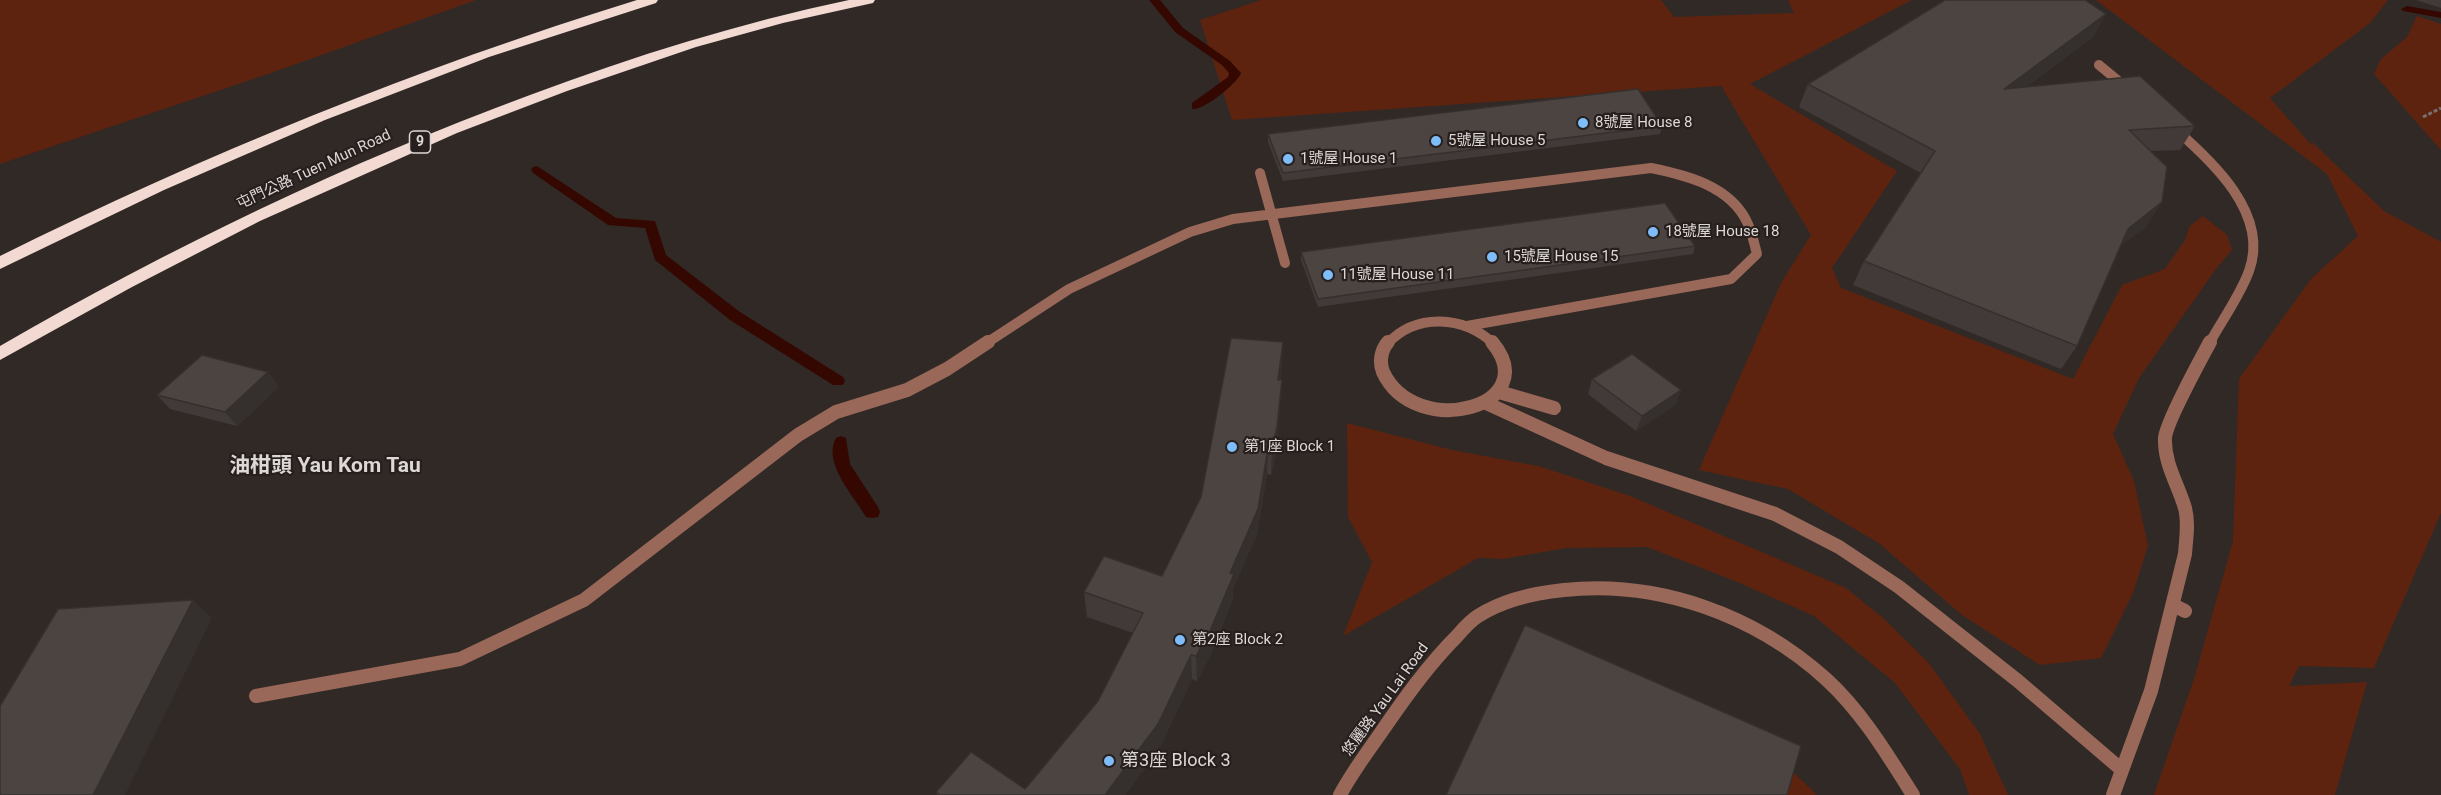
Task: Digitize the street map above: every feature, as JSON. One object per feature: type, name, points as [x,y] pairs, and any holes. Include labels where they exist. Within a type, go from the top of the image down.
[{"type":"highway","points":[[0,263],[121,203],[325,114],[472,57],[651,0]]},
{"type":"highway","name":"屯門公路 Tuen Mun Road","points":[[0,354],[221,233],[309,190],[395,152],[618,68],[763,24],[868,0]]},
{"type":"street","points":[[2099,65],[2132,92]]},
{"type":"street","points":[[2113,795],[2151,690],[2177,605],[2185,554],[2187,532],[2185,508],[2169,470],[2165,436],[2194,371],[2253,260],[2250,226],[2234,188],[2197,148],[2165,120]]},
{"type":"street","points":[[256,696],[460,659],[573,605],[593,593],[798,435],[836,412],[907,390],[947,369],[1069,289],[1180,236],[1233,219],[1651,168],[1684,175],[1718,188],[1745,218],[1757,254],[1731,279],[1467,326]]},
{"type":"street","points":[[1260,172],[1285,263]]},
{"type":"street","points":[[1428,321],[1448,321],[1467,326],[1485,335],[1498,347],[1505,362],[1506,378],[1499,392],[1486,403],[1468,410],[1457,411],[1425,408],[1407,400],[1392,388],[1382,374],[1379,359],[1384,345],[1394,333],[1409,325],[1428,321]]},
{"type":"street","points":[[1499,392],[1554,408]]},
{"type":"street","points":[[1486,403],[1605,458],[1775,514],[1839,547],[1899,587],[2018,681],[2122,770]]},
{"type":"street","name":"悠麗路 Yau Lai Road","points":[[1340,795],[1403,699],[1437,654],[1477,616],[1525,596],[1555,590],[1602,587],[1651,592],[1687,600],[1732,618],[1791,652],[1827,680],[1865,722],[1913,795]]},
{"type":"path","points":[[2422,117],[2441,108]]},
{"type":"shaded area","points":[[0,0],[476,0],[268,74],[0,164]]},
{"type":"shaded area","points":[[1261,0],[1661,0],[1674,17],[1794,13],[1788,0],[1912,0],[1750,84],[1897,171],[1832,268],[1841,288],[2073,379],[2122,285],[2165,269],[2185,240],[2190,226],[2203,216],[2227,235],[2232,250],[2139,378],[2113,434],[2134,481],[2148,546],[2133,593],[2101,658],[2040,665],[1962,615],[1880,544],[1788,489],[1699,470],[1781,283],[1811,235],[1721,86],[1232,120],[1200,20]]},
{"type":"shaded area","points":[[2096,0],[2388,0],[2370,23],[2270,98],[2313,147],[2311,141],[2384,211],[2441,242],[2441,513],[2374,668],[2299,666],[2289,686],[2367,682],[2335,795],[2154,795],[2195,676],[2233,541],[2239,379],[2311,279],[2358,236],[2327,174]]},
{"type":"shaded area","points":[[2417,16],[2441,24],[2441,150],[2374,74],[2381,59],[2407,37]]},
{"type":"shaded area","points":[[1347,423],[1452,450],[1538,466],[1630,496],[1846,588],[1883,618],[1928,662],[1980,734],[2008,795],[1969,795],[1960,769],[1895,683],[1814,616],[1735,581],[1647,547],[1566,548],[1503,559],[1478,558],[1343,636],[1372,562],[1348,517]]},
{"type":"shaded area","points":[[1787,766],[1814,792],[1816,795],[1779,795]]},
{"type":"building","points":[[1945,0],[2085,0],[2106,14],[2004,89],[2140,76],[2195,126],[2129,130],[2167,167],[2162,202],[2128,229],[2077,346],[1864,261],[1935,151],[1808,84]]},
{"type":"building","points":[[1638,89],[1662,126],[1283,173],[1268,134]]},
{"type":"building","points":[[1665,203],[1695,246],[1318,299],[1301,252]]},
{"type":"building","points":[[1231,338],[1283,342],[1278,380],[1282,380],[1277,427],[1272,448],[1268,448],[1258,509],[1230,573],[1234,574],[1210,631],[1196,656],[1191,655],[1158,724],[1105,795],[940,795],[936,792],[971,752],[1025,789],[1098,701],[1143,613],[1084,592],[1104,556],[1162,576],[1201,497]]},
{"type":"building","points":[[1632,354],[1681,390],[1642,416],[1592,379]]},
{"type":"building","points":[[202,355],[268,372],[225,412],[157,395]]},
{"type":"building","points":[[193,600],[93,795],[0,795],[0,706],[58,609]]},
{"type":"building","points":[[1525,625],[1801,746],[1787,795],[1446,795]]},
{"type":"waterway","points":[[1154,0],[1179,30],[1226,63],[1235,73],[1233,79],[1196,106]]},
{"type":"waterway","points":[[2407,9],[2441,15]]},
{"type":"waterway","points":[[537,170],[613,222],[650,224],[660,257],[735,316],[838,381]]},
{"type":"waterway","points":[[841,442],[842,465],[872,512]]},
{"type":"place","name":"8號屋 House 8","points":[[1583,123]]},
{"type":"place","name":"5號屋 House 5","points":[[1436,141]]},
{"type":"place","name":"1號屋 House 1","points":[[1288,159]]},
{"type":"place","name":"18號屋 House 18","points":[[1653,232]]},
{"type":"place","name":"15號屋 House 15","points":[[1492,257]]},
{"type":"place","name":"11號屋 House 11","points":[[1328,275]]},
{"type":"place","name":"第1座 Block 1","points":[[1232,447]]},
{"type":"place","name":"第2座 Block 2","points":[[1180,640]]},
{"type":"place","name":"第3座 Block 3","points":[[1109,761]]},
{"type":"district","name":"油柑頭 Yau Kom Tau","points":[[325,467]]}]
